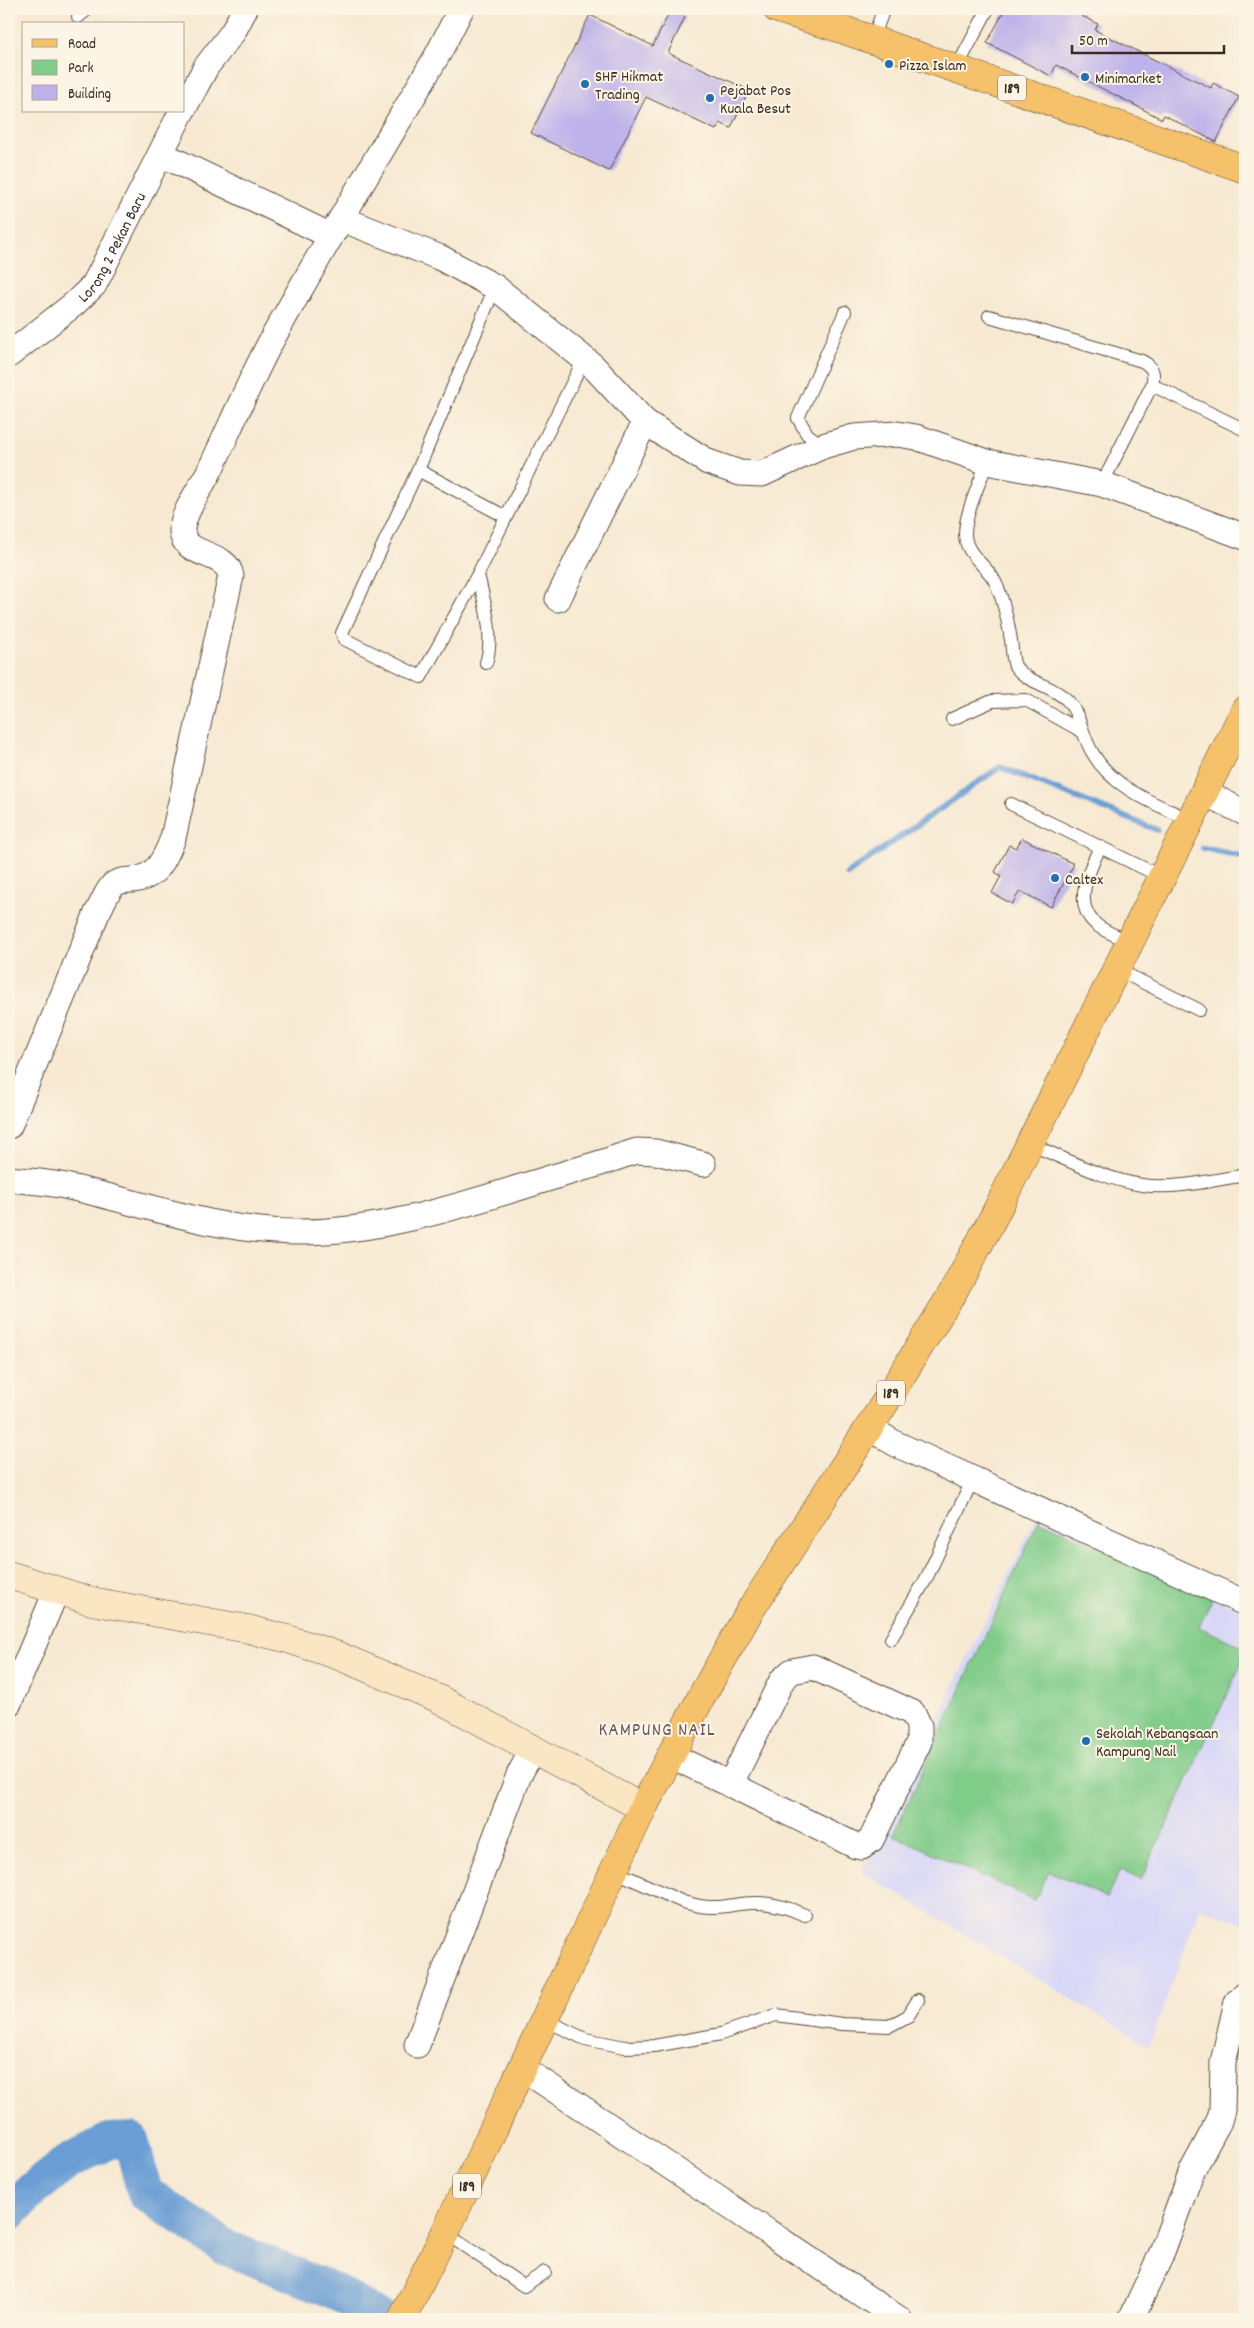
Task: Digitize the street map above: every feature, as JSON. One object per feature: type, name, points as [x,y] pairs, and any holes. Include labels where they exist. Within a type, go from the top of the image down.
[{"type":"main road","name":"189","points":[[777,9],[833,21],[872,40],[1245,169]]},
{"type":"main road","name":"189","points":[[406,2311],[445,2233],[643,1808],[670,1755],[751,1609],[869,1428],[953,1292],[993,1218],[1245,710]]},
{"type":"street","name":"Lorong 2 Pekan Baru","points":[[185,106],[206,67],[233,32],[245,9]]},
{"type":"street","points":[[9,1126],[93,922],[110,890],[114,884],[142,879],[155,872],[167,854],[173,838],[231,576],[230,570],[225,563],[186,542],[182,528],[269,344],[438,54],[461,9]]},
{"type":"street","name":"Lorong 2 Pekan Baru","points":[[9,355],[74,304],[94,285],[182,112]]},
{"type":"street","points":[[161,154],[336,228],[441,258],[495,287],[594,366],[645,422],[708,462],[740,473],[762,474],[823,446],[854,437],[897,434],[916,437],[987,462],[1102,484],[1245,537]]},
{"type":"street","points":[[558,599],[645,422]]},
{"type":"street","points":[[1203,792],[1245,813]]},
{"type":"street","points":[[9,1179],[64,1186],[163,1213],[221,1225],[257,1230],[299,1232],[335,1230],[396,1221],[483,1198],[637,1151],[656,1152],[703,1164]]},
{"type":"street","points":[[869,1428],[896,1444],[1245,1604]]},
{"type":"street","points":[[9,1575],[56,1592],[123,1608],[201,1620],[288,1639],[339,1656],[437,1698],[643,1808]]},
{"type":"street","points":[[9,1702],[56,1592]]},
{"type":"street","points":[[670,1755],[730,1785],[862,1847],[871,1840],[919,1742],[919,1726],[912,1713],[820,1669],[799,1668],[792,1671],[782,1680],[730,1785]]},
{"type":"street","points":[[417,2045],[519,1775],[533,1749]]},
{"type":"street","points":[[1132,2319],[1160,2257],[1191,2173],[1220,2121],[1225,2052],[1237,2002],[1245,1996]]},
{"type":"street","points":[[522,2068],[899,2319]]},
{"type":"lane","points":[[872,40],[884,9]]},
{"type":"lane","points":[[956,69],[988,9]]},
{"type":"lane","points":[[495,287],[418,470],[343,630],[342,637],[422,677],[478,574],[584,359]]},
{"type":"lane","points":[[823,446],[806,434],[798,418],[845,312]]},
{"type":"lane","points":[[989,316],[1142,361],[1153,369],[1152,385],[1102,484]]},
{"type":"lane","points":[[1152,385],[1245,430]]},
{"type":"lane","points":[[987,462],[967,520],[965,540],[974,555],[993,578],[1007,621],[1015,665],[1030,679],[1050,687],[1068,701],[1080,721],[1092,752],[1105,770],[1128,789],[1152,803],[1190,820]]},
{"type":"lane","points":[[418,470],[506,517]]},
{"type":"lane","points":[[478,574],[489,629],[490,652],[486,663]]},
{"type":"lane","points":[[952,718],[992,701],[1026,700],[1084,732]]},
{"type":"lane","points":[[1011,804],[1162,877]]},
{"type":"lane","points":[[1100,847],[1088,872],[1083,892],[1086,911],[1100,928],[1130,942]]},
{"type":"lane","points":[[1116,969],[1199,1010]]},
{"type":"lane","points":[[1030,1144],[1117,1180],[1144,1186],[1197,1183],[1245,1175]]},
{"type":"lane","points":[[891,1639],[926,1578],[974,1479]]},
{"type":"lane","points":[[614,1871],[683,1902],[695,1905],[711,1908],[753,1902],[766,1903],[805,1915]]},
{"type":"lane","points":[[545,2020],[585,2039],[626,2047],[654,2046],[721,2034],[776,2015],[842,2024],[889,2026],[908,2016],[918,2000]]},
{"type":"lane","points":[[445,2233],[524,2286],[545,2272]]},
{"type":"shaded area","name":"Sekolah Kebangsaan Kampung Nail","points":[[1037,1516],[1245,1611],[1245,1925],[1200,1907],[1149,2046],[862,1872]]},
{"type":"green space","name":"Sekolah Kebangsaan Kampung Nail","points":[[1039,1520],[1212,1599],[1199,1627],[1245,1648],[1245,1656],[1141,1880],[1120,1870],[1107,1898],[1049,1871],[1035,1900],[893,1835]]},
{"type":"building","points":[[671,9],[685,17],[668,53],[749,90],[731,128],[720,123],[716,130],[646,97],[609,171],[531,133],[590,15],[653,46]]},
{"type":"building","points":[[1005,9],[1086,9],[1082,16],[1098,24],[1095,30],[1211,88],[1213,83],[1239,97],[1216,142],[1164,115],[1162,119],[1056,65],[1051,76],[987,43]]},
{"type":"building","points":[[1022,838],[1074,864],[1051,907],[1020,891],[1012,904],[992,893],[1001,876],[995,872],[1009,845],[1016,848]]},
{"type":"waterway","points":[[847,874],[1000,767],[1157,830]]},
{"type":"waterway","points":[[1203,848],[1245,857]]},
{"type":"waterway","points":[[9,2214],[32,2190],[69,2161],[109,2141],[131,2140],[145,2193],[225,2247],[332,2290],[382,2319]]},
{"type":"place","name":"Pizza Islam","points":[[889,64]]},
{"type":"place","name":"Minimarket","points":[[1085,77]]},
{"type":"place","name":"SHF Hikmat Trading","points":[[585,84]]},
{"type":"place","name":"Pejabat Pos Kuala Besut","points":[[710,98]]},
{"type":"place","name":"Caltex","points":[[1055,878]]},
{"type":"place","name":"Sekolah Kebangsaan Kampung Nail","points":[[1086,1741]]},
{"type":"district","name":"KAMPUNG NAIL","points":[[657,1728]]}]
